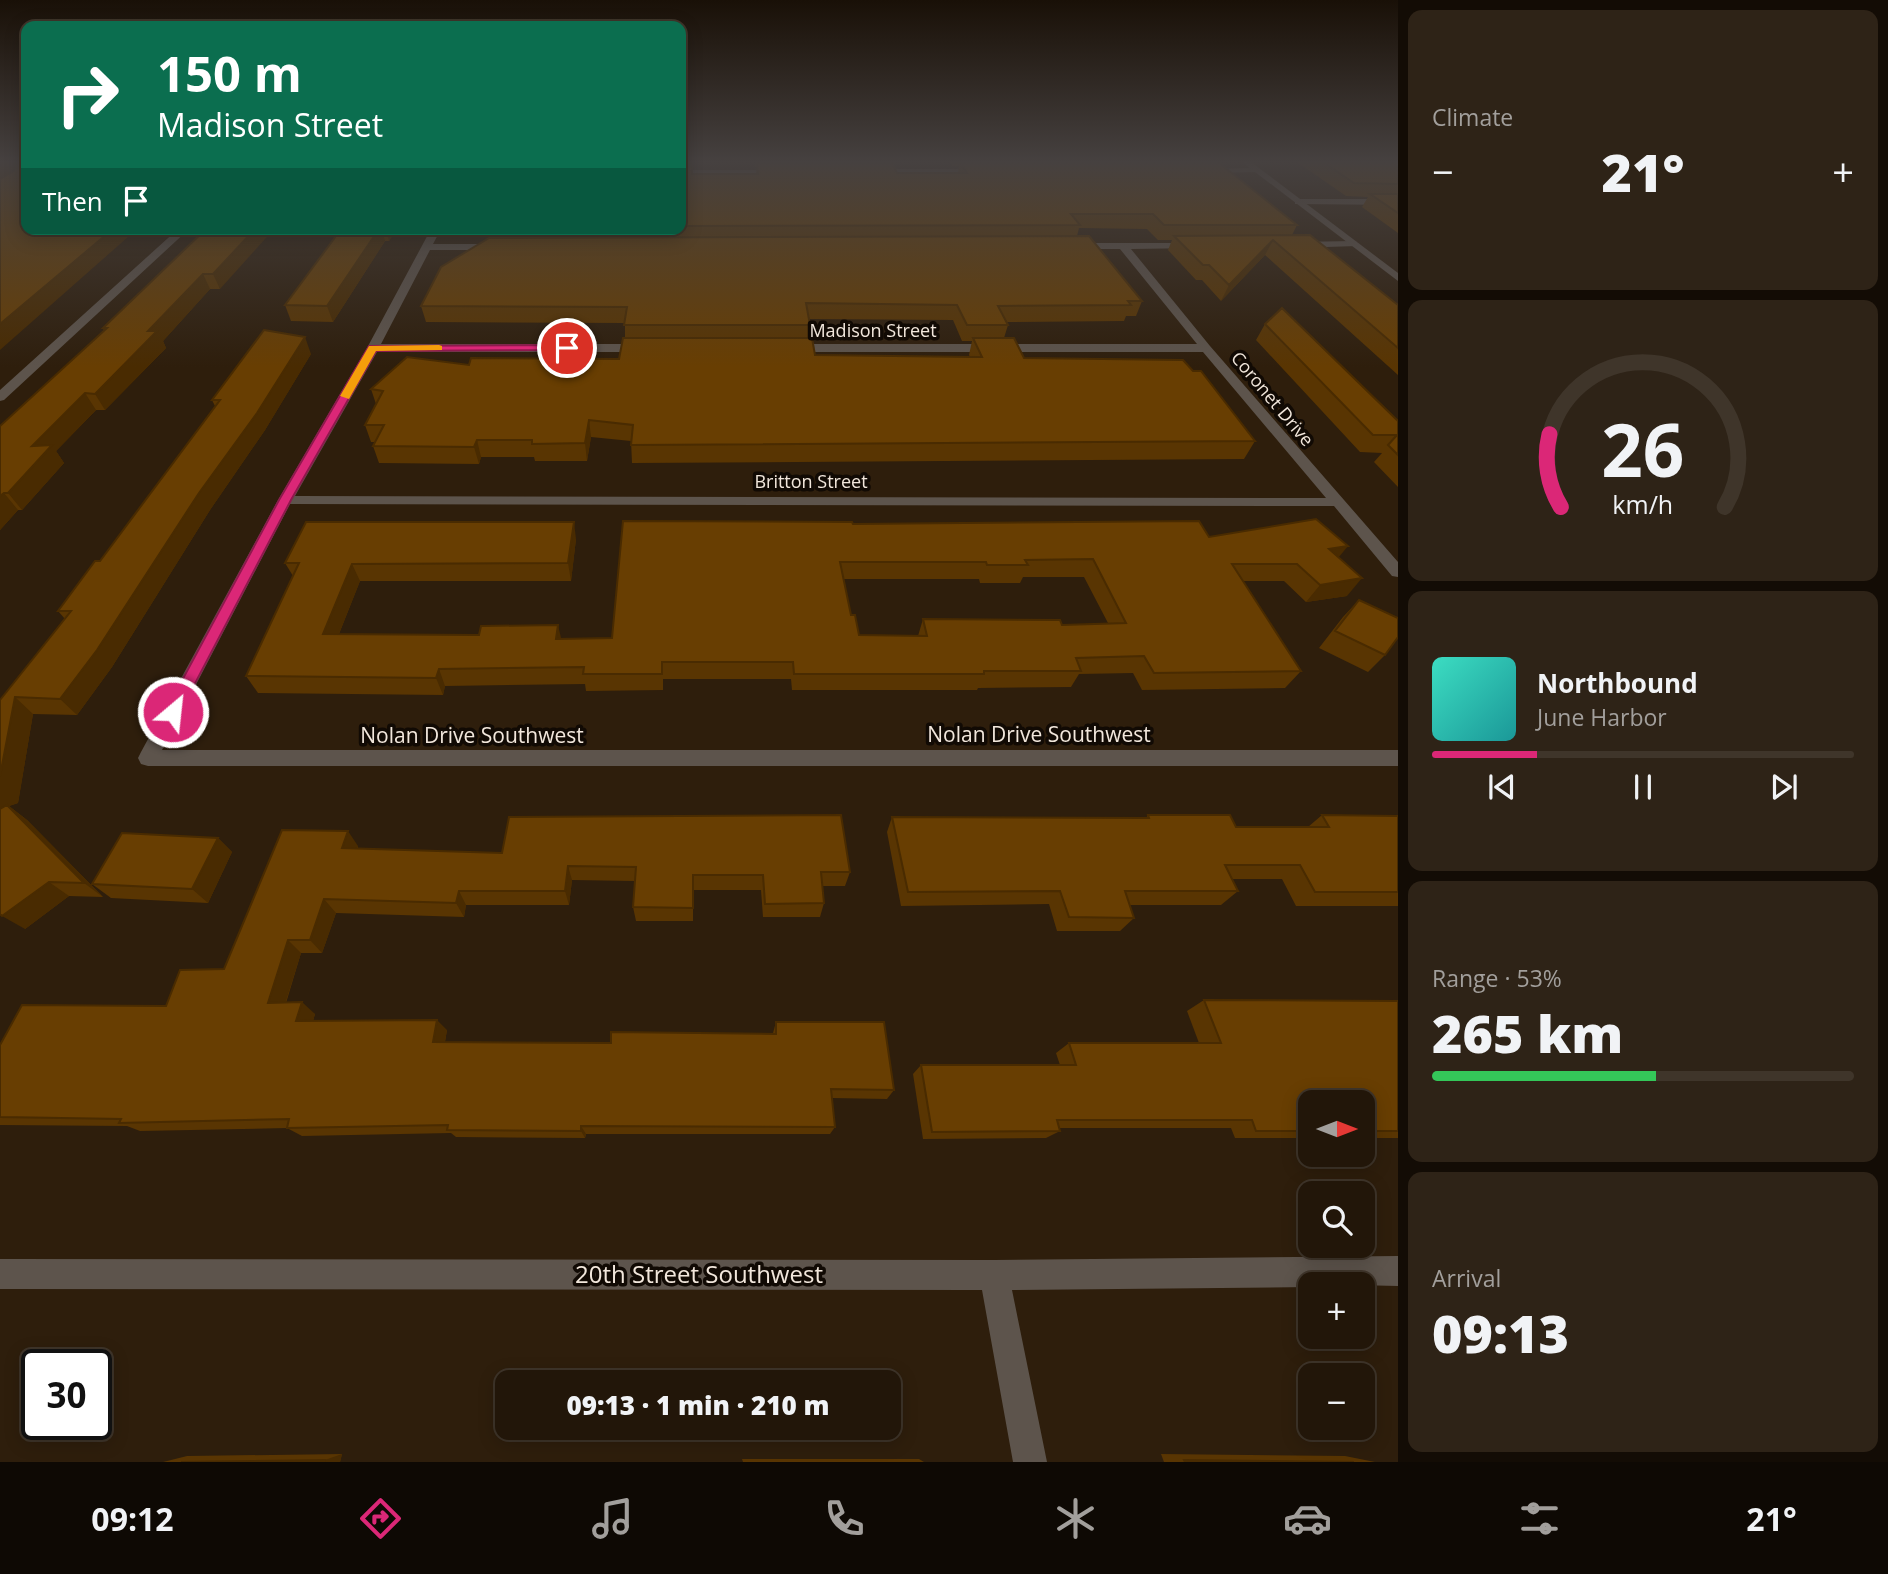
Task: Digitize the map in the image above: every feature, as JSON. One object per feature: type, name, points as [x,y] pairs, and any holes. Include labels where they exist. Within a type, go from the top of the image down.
[{"type":"street","points":[[1335,230],[1398,278]]},
{"type":"street","points":[[0,397],[177,235]]},
{"type":"street","name":"Nolan Drive Southwest","points":[[433,235],[373,348],[285,500],[148,758],[1398,758]]},
{"type":"street","points":[[1286,245],[1353,244]]},
{"type":"street","points":[[1053,246],[1204,246]]},
{"type":"street","name":"Coronet Drive","points":[[1122,246],[1398,572]]},
{"type":"street","points":[[428,247],[511,247]]},
{"type":"street","points":[[373,348],[664,348]]},
{"type":"street","name":"Madison Street","points":[[775,348],[1206,348]]},
{"type":"street","name":"Britton Street","points":[[285,500],[1337,502]]},
{"type":"street","name":"20th Street Southwest","points":[[0,1273],[994,1275],[1398,1271]]},
{"type":"street","points":[[994,1275],[1030,1462]]},
{"type":"building","points":[[0,230],[21,230],[21,235],[106,235],[0,324]]},
{"type":"building","points":[[200,235],[249,235],[213,274],[203,274],[148,331],[157,331],[95,394],[85,393],[32,446],[52,445],[8,493],[0,496],[0,426],[107,328],[103,328]]},
{"type":"building","points":[[337,235],[375,235],[327,306],[285,305]]},
{"type":"building","points":[[1310,235],[1398,305],[1398,348],[1273,240],[1229,285],[1209,265],[1203,265],[1174,236]]},
{"type":"building","points":[[1089,236],[1142,301],[1128,301],[1131,305],[998,306],[1008,325],[967,325],[957,305],[806,303],[810,325],[624,325],[627,307],[421,306],[441,267],[489,238]]},
{"type":"building","points":[[1282,308],[1398,421],[1398,455],[1388,445],[1397,435],[1373,435],[1265,324]]},
{"type":"building","points":[[264,330],[305,337],[97,650],[60,699],[15,697],[0,776],[0,700],[71,611],[58,611],[95,561],[100,561],[220,400],[212,400]]},
{"type":"building","points":[[623,338],[812,338],[815,355],[982,357],[973,338],[1014,338],[1024,358],[1183,360],[1193,371],[1201,371],[1255,441],[631,445],[633,425],[589,420],[585,443],[532,444],[532,440],[477,440],[474,447],[373,446],[384,425],[365,425],[383,391],[371,389],[407,357],[469,365],[471,358],[619,359]]},
{"type":"building","points":[[1316,519],[1348,546],[1329,549],[1362,578],[1320,585],[1297,564],[1232,564],[1301,671],[1154,673],[1144,656],[1076,658],[1081,671],[984,671],[984,674],[794,674],[793,662],[662,662],[662,674],[583,674],[584,667],[439,669],[436,678],[246,676],[299,563],[285,563],[306,522],[574,522],[568,563],[352,564],[323,634],[479,635],[481,626],[558,625],[556,639],[612,638],[623,521],[853,524],[1199,521],[1209,537]],"holes":[[[1093,559],[1126,623],[1062,625],[1060,620],[923,619],[927,636],[859,635],[855,615],[851,615],[840,562],[986,562],[987,565],[1028,565],[1025,560]]]},
{"type":"building","points":[[1359,600],[1398,618],[1398,637],[1385,655],[1335,631]]},
{"type":"building","points":[[7,805],[84,883],[49,882],[2,916],[0,809]]},
{"type":"building","points":[[841,815],[850,872],[821,872],[824,903],[765,904],[763,875],[693,875],[693,908],[633,907],[636,867],[568,866],[565,891],[459,891],[456,903],[324,899],[310,940],[288,940],[268,1003],[302,1002],[296,1021],[437,1020],[433,1042],[611,1043],[611,1032],[776,1034],[776,1022],[884,1022],[894,1090],[831,1089],[835,1127],[581,1126],[581,1131],[447,1130],[448,1125],[287,1128],[289,1119],[119,1123],[121,1119],[0,1117],[0,1045],[22,1005],[166,1006],[180,970],[224,969],[282,830],[348,831],[342,848],[502,853],[509,817]]},
{"type":"building","points":[[1148,815],[1230,815],[1236,827],[1329,827],[1322,815],[1398,816],[1398,892],[1315,892],[1300,865],[1225,865],[1238,891],[1125,891],[1134,918],[1069,917],[1060,891],[908,892],[892,817],[1149,818]]},
{"type":"building","points":[[122,833],[218,838],[192,889],[92,884]]},
{"type":"building","points":[[1204,1000],[1398,1001],[1398,1131],[1376,1131],[1376,1090],[1298,1090],[1298,1131],[1256,1131],[1252,1120],[1057,1120],[1060,1131],[932,1132],[921,1065],[1076,1065],[1069,1043],[1221,1043]]},
{"type":"building","points":[[325,1460],[324,1462],[181,1462]]},
{"type":"building","points":[[1184,1460],[1354,1462],[1185,1462]]},
{"type":"slow traffic","points":[[345,396],[373,348],[439,348]]},
{"type":"route","points":[[173,712],[285,500],[373,348],[567,348]]}]
